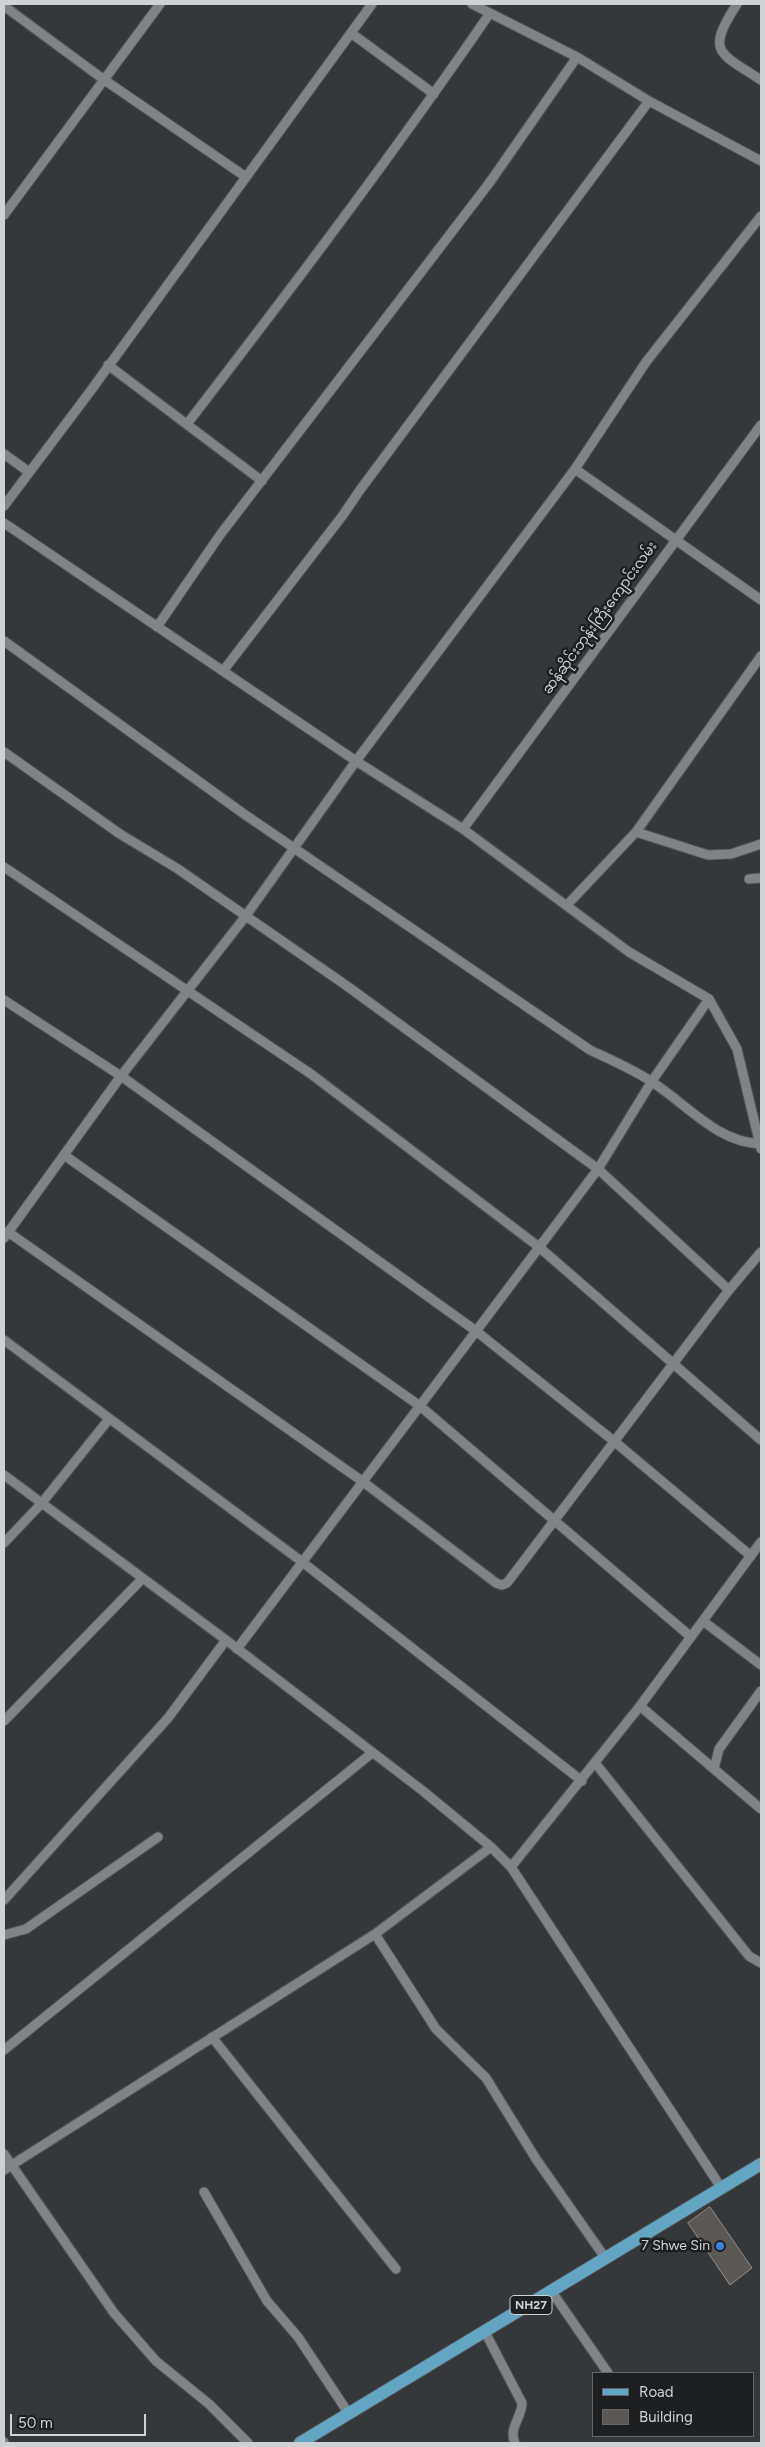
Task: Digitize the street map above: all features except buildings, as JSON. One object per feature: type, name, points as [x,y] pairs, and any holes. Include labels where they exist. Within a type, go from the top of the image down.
[{"type":"main road","name":"NH27","points":[[300,2443],[761,2164]]},
{"type":"street","points":[[4,216],[160,4]]},
{"type":"street","points":[[4,506],[372,4]]},
{"type":"street","points":[[472,4],[577,57],[649,100],[761,161]]},
{"type":"street","points":[[737,4],[721,29],[719,42],[724,56],[761,80]]},
{"type":"street","points":[[4,6],[103,79],[246,177]]},
{"type":"street","points":[[187,424],[262,329],[434,94],[490,13]]},
{"type":"street","points":[[351,33],[434,94]]},
{"type":"street","points":[[157,627],[220,536],[490,182],[577,57]]},
{"type":"street","points":[[223,671],[344,515],[360,490],[649,100]]},
{"type":"street","points":[[761,216],[646,362],[575,469],[356,761],[246,917],[121,1076],[6,1235],[362,1481],[496,1584],[502,1585],[507,1583],[729,1290],[761,1252]]},
{"type":"street","points":[[108,365],[262,481]]},
{"type":"street","name":"ဆန်ဆိုင်းဘုန်းကြီးကျောင်းလမ်း","points":[[464,829],[674,540],[761,425]]},
{"type":"street","points":[[4,454],[29,472]]},
{"type":"street","points":[[575,469],[761,600]]},
{"type":"street","points":[[4,523],[356,761],[464,829],[629,952],[709,999],[737,1049],[761,1146],[731,1138],[715,1129],[652,1081],[590,1050],[294,848],[4,641]]},
{"type":"street","points":[[567,905],[636,832],[761,656]]},
{"type":"street","points":[[4,752],[120,834],[178,869],[347,986],[598,1169],[729,1290]]},
{"type":"street","points":[[636,832],[708,855],[732,854],[761,844]]},
{"type":"street","points":[[4,867],[311,1074],[539,1248],[761,1440]]},
{"type":"street","points":[[749,879],[761,878]]},
{"type":"street","points":[[237,1649],[301,1561],[598,1169],[652,1081],[709,999]]},
{"type":"street","points":[[4,1000],[121,1076],[476,1331],[615,1442],[751,1556]]},
{"type":"street","points":[[64,1155],[420,1406],[556,1520],[691,1638]]},
{"type":"street","points":[[4,1340],[301,1561],[582,1781]]},
{"type":"street","points":[[4,1544],[41,1504],[109,1419]]},
{"type":"street","points":[[4,1474],[41,1504],[226,1640],[491,1847],[512,1867],[722,2189]]},
{"type":"street","points":[[512,1867],[596,1764],[761,1542]]},
{"type":"street","points":[[4,1721],[142,1579]]},
{"type":"street","points":[[703,1621],[761,1665]]},
{"type":"street","points":[[4,1900],[168,1718],[226,1640]]},
{"type":"street","points":[[714,1769],[719,1749],[761,1691]]},
{"type":"street","points":[[640,1706],[761,1809]]},
{"type":"street","points":[[4,2050],[372,1753]]},
{"type":"street","points":[[596,1764],[749,1956],[761,1963]]},
{"type":"street","points":[[4,1935],[26,1929],[158,1837]]},
{"type":"street","points":[[8,2168],[374,1934],[491,1847]]},
{"type":"street","points":[[374,1934],[436,2029],[486,2078],[536,2159],[606,2259]]},
{"type":"street","points":[[212,2036],[396,2269]]},
{"type":"street","points":[[4,2154],[8,2168],[114,2313],[156,2361],[209,2404],[248,2443]]},
{"type":"street","points":[[204,2192],[267,2301],[298,2337],[349,2414]]},
{"type":"street","points":[[552,2292],[607,2372]]},
{"type":"street","points":[[485,2332],[522,2403],[522,2409],[513,2429],[515,2443]]},
{"type":"place","name":"7 Shwe Sin","points":[[720,2246]]}]
